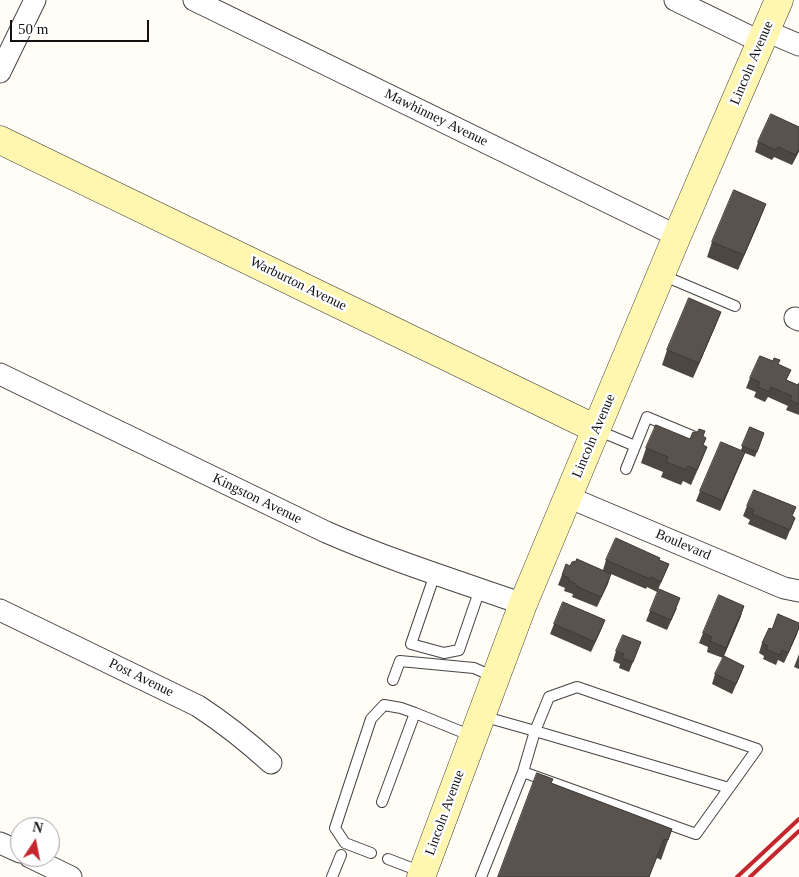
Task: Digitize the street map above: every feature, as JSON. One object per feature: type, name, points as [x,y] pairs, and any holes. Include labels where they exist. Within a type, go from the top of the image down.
[{"type":"main road","name":"Lincoln Avenue","points":[[422,875],[523,604],[677,236],[779,0]]},
{"type":"main road","name":"Warburton Avenue","points":[[0,140],[596,429]]},
{"type":"street","points":[[0,72],[35,0]]},
{"type":"street","name":"Mawhinney Avenue","points":[[194,0],[677,236]]},
{"type":"street","points":[[674,0],[764,36],[799,45]]},
{"type":"street","name":"Kingston Avenue","points":[[0,374],[326,532],[358,546],[523,604]]},
{"type":"street","name":"Boulevard","points":[[568,497],[794,591]]},
{"type":"street","name":"Post Avenue","points":[[0,610],[198,706],[247,741],[271,763]]},
{"type":"street","points":[[50,867],[71,877]]},
{"type":"lane","points":[[661,274],[736,306]]},
{"type":"lane","points":[[626,469],[647,417],[696,437]]},
{"type":"lane","points":[[596,429],[635,446]]},
{"type":"lane","points":[[435,574],[411,644],[444,653],[459,650],[480,589]]},
{"type":"lane","points":[[393,680],[400,661],[474,668],[495,678]]},
{"type":"lane","points":[[481,877],[523,772],[535,731],[549,697],[577,687],[757,749],[696,834],[523,772]]},
{"type":"lane","points":[[371,853],[345,843],[335,828],[371,719],[384,705],[477,726],[535,731],[729,788]]},
{"type":"lane","points":[[382,802],[415,713]]},
{"type":"lane","points":[[332,877],[341,855]]},
{"type":"lane","points":[[388,859],[422,875]]},
{"type":"building","points":[[771,114],[799,127],[799,148],[796,155],[778,147],[776,150],[758,142]]},
{"type":"building","points":[[734,190],[766,204],[744,255],[712,242]]},
{"type":"building","points":[[689,298],[721,312],[699,363],[667,350]]},
{"type":"building","points":[[760,356],[773,361],[774,358],[780,360],[778,364],[791,370],[786,380],[798,385],[799,383],[799,404],[790,400],[792,396],[771,387],[769,392],[758,387],[760,382],[750,378]]},
{"type":"building","points":[[656,425],[690,439],[693,432],[697,433],[699,429],[705,431],[703,436],[706,438],[703,445],[707,447],[697,470],[688,466],[686,470],[666,462],[668,457],[646,448]]},
{"type":"building","points":[[750,427],[764,433],[757,452],[742,446]]},
{"type":"building","points":[[721,442],[745,452],[723,501],[700,491]]},
{"type":"building","points":[[754,490],[796,507],[792,516],[795,518],[790,530],[752,514],[754,510],[747,506]]},
{"type":"building","points":[[616,538],[669,564],[661,582],[606,560]]},
{"type":"building","points":[[577,559],[611,574],[601,597],[576,586],[576,584],[568,580],[569,578],[562,575],[566,564],[570,566]]},
{"type":"building","points":[[659,589],[680,598],[671,620],[650,611]]},
{"type":"building","points":[[719,595],[744,606],[726,648],[710,641],[712,637],[703,633]]},
{"type":"building","points":[[563,602],[605,620],[595,642],[554,624]]},
{"type":"building","points":[[778,614],[799,623],[799,628],[788,653],[782,650],[780,655],[766,649],[768,646],[762,643],[769,628],[772,629]]},
{"type":"building","points":[[623,635],[641,642],[633,662],[622,658],[624,654],[616,651]]},
{"type":"building","points":[[724,656],[744,666],[736,684],[715,674]]},
{"type":"building","points":[[537,773],[553,779],[551,783],[672,829],[668,840],[664,839],[649,877],[498,877]]},
{"type":"railway","points":[[737,877],[799,819]]},
{"type":"railway","points":[[750,877],[799,831]]}]
